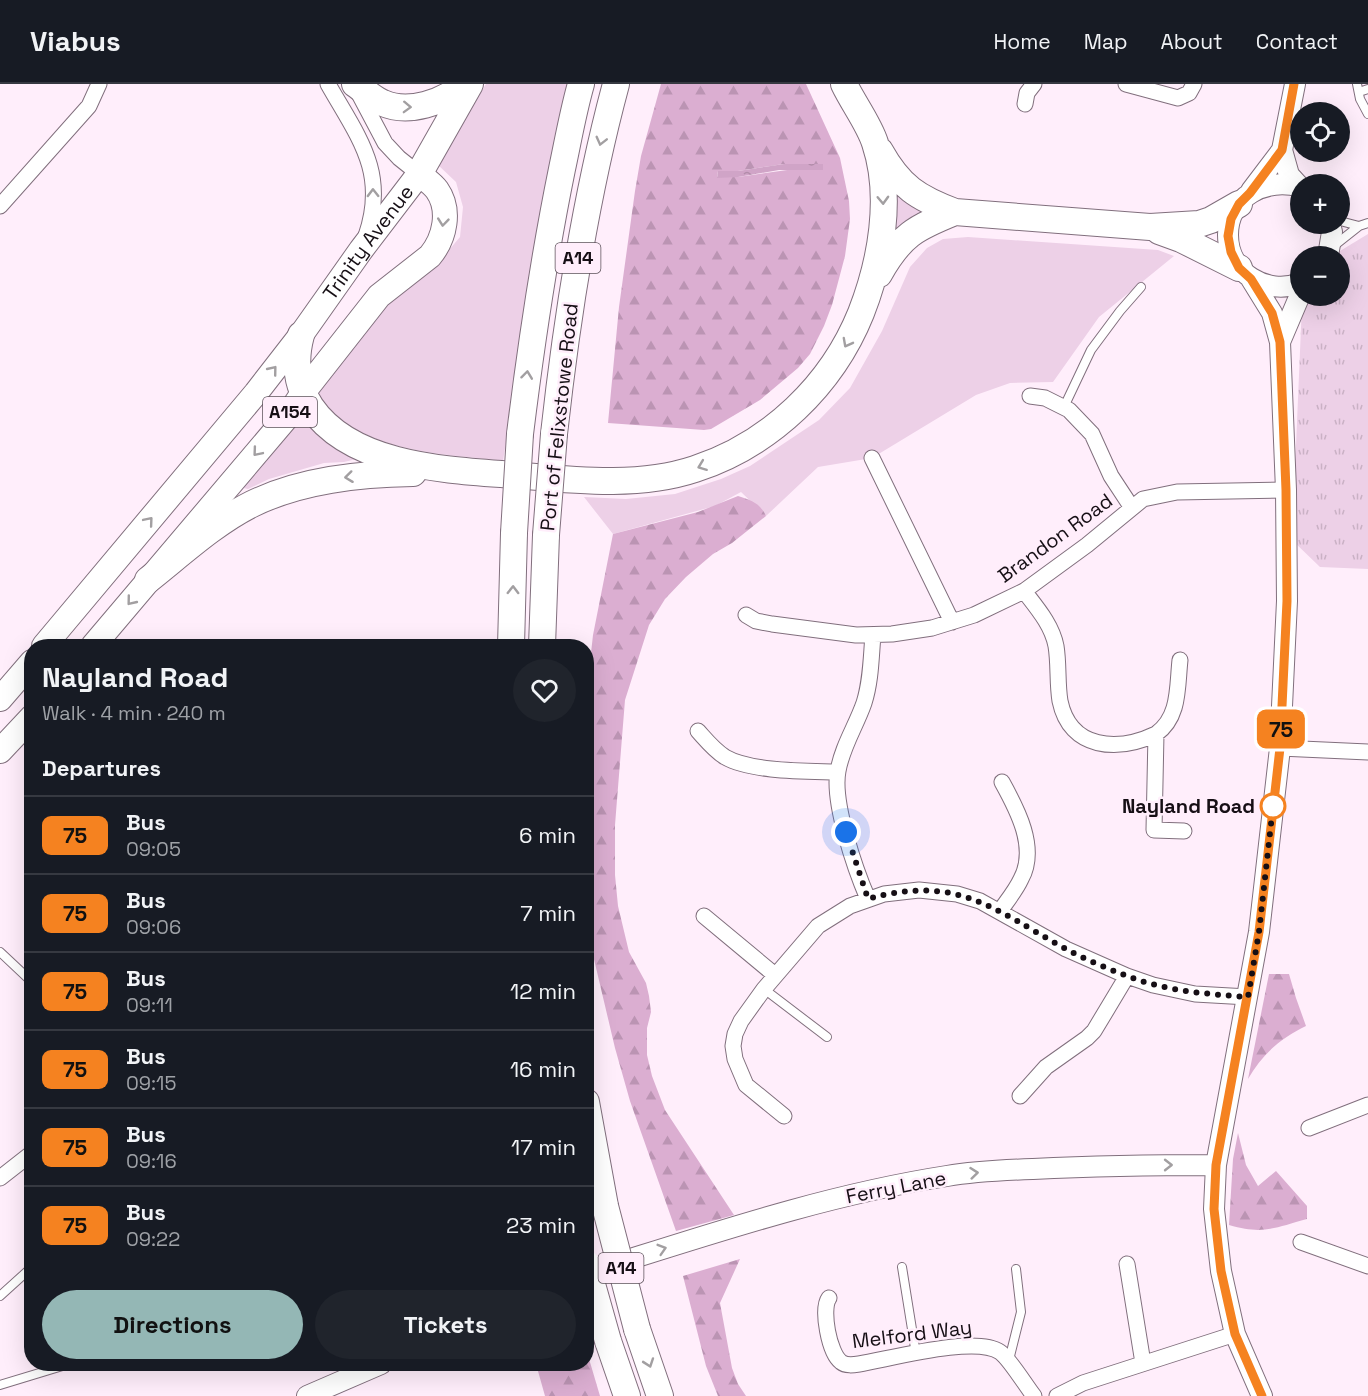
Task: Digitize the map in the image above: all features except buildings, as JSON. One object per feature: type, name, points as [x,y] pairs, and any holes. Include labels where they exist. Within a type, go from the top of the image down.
[{"type":"highway","points":[[354,84],[383,103],[401,108],[417,107],[442,98],[464,84]]},
{"type":"highway","points":[[419,174],[470,84]]},
{"type":"highway","name":"Port of Felixstowe Road","points":[[511,639],[520,434],[530,351],[545,260],[581,84]]},
{"type":"highway","name":"Port of Felixstowe Road","points":[[542,639],[546,535],[561,365],[584,222],[601,140],[616,84]]},
{"type":"highway","points":[[844,84],[887,165],[909,189],[926,201],[956,212],[1150,227],[1199,224],[1211,220],[1244,198]]},
{"type":"highway","points":[[301,334],[297,358],[302,394],[315,413],[334,432],[371,453],[392,460],[470,472],[580,481],[657,477],[694,469],[726,456],[773,428],[800,405],[825,378],[845,347],[870,289],[877,265],[884,208],[882,178],[875,143]]},
{"type":"highway","points":[[870,289],[894,249],[908,235],[921,225],[956,212]]},
{"type":"highway","points":[[1150,227],[1181,238],[1245,273]]},
{"type":"highway","points":[[148,580],[221,523],[251,504],[285,491],[334,479],[382,473],[470,472]]},
{"type":"highway","name":"A14","points":[[594,1146],[605,1206],[637,1329],[660,1396]]},
{"type":"highway","name":"A14","points":[[594,1291],[627,1396]]},
{"type":"main road","name":"Trinity Avenue","points":[[50,639],[187,476],[301,334],[419,174],[435,188],[445,207],[441,238],[435,249],[430,256],[379,296],[302,394],[287,417],[99,639]]},
{"type":"main road","points":[[0,699],[24,671]]},
{"type":"main road","points":[[0,751],[24,726]]},
{"type":"street","points":[[0,206],[89,106],[99,84]]},
{"type":"street","points":[[328,84],[366,152],[372,173],[374,195],[372,214],[361,250]]},
{"type":"street","points":[[354,84],[385,143],[419,174]]},
{"type":"street","points":[[1024,104],[1027,93],[1034,84]]},
{"type":"street","points":[[1126,84],[1178,98],[1189,93],[1194,84]]},
{"type":"street","points":[[1290,176],[1282,150],[1294,84]]},
{"type":"street","points":[[1262,1396],[1235,1334],[1221,1271],[1215,1219],[1216,1165],[1259,932],[1280,748],[1287,601],[1286,490],[1280,342],[1272,313],[1231,252],[1228,236],[1231,219],[1244,198],[1282,150]]},
{"type":"street","points":[[1244,198],[1265,185],[1282,183],[1290,185]]},
{"type":"street","points":[[1245,273],[1264,285],[1290,286]]},
{"type":"street","points":[[1280,342],[1295,306]]},
{"type":"street","points":[[1030,396],[1045,398],[1069,410],[1092,434],[1111,476],[1132,508]]},
{"type":"street","points":[[872,458],[952,622]]},
{"type":"street","name":"Brandon Road","points":[[746,615],[756,621],[832,633],[873,635],[911,632],[974,615],[1024,591],[1087,545],[1143,499],[1177,492],[1286,490]]},
{"type":"street","points":[[1024,591],[1047,622],[1052,634],[1056,647],[1060,703],[1065,717],[1071,726],[1087,739],[1099,744],[1131,744],[1164,729],[1171,720],[1175,707],[1180,660]]},
{"type":"street","points":[[868,899],[841,815],[837,794],[837,772],[869,684],[873,635]]},
{"type":"street","points":[[698,730],[712,748],[727,758],[748,765],[837,772]]},
{"type":"street","points":[[1156,734],[1154,830],[1184,831]]},
{"type":"street","points":[[1280,748],[1368,752]]},
{"type":"street","points":[[1000,911],[1022,878],[1027,850],[1020,817],[1002,782]]},
{"type":"street","points":[[784,1116],[746,1085],[739,1073],[733,1046],[741,1022],[775,975],[818,926],[834,914],[868,899],[902,891],[937,891],[957,894],[980,901],[1066,949],[1126,976],[1153,985],[1195,993],[1248,997]]},
{"type":"street","points":[[704,916],[775,975]]},
{"type":"street","points":[[1020,1096],[1046,1067],[1087,1038],[1126,976]]},
{"type":"street","points":[[1310,1128],[1368,1105]]},
{"type":"street","points":[[0,1178],[24,1159]]},
{"type":"street","name":"Ferry Lane","points":[[594,1270],[837,1198],[919,1180],[991,1171],[1216,1165]]},
{"type":"street","points":[[1301,1242],[1368,1266]]},
{"type":"street","points":[[1127,1264],[1143,1363]]},
{"type":"street","name":"Melford Way","points":[[829,1298],[825,1304],[825,1312],[834,1353],[840,1362],[848,1365],[859,1364],[943,1348],[979,1346],[1001,1352],[1034,1396]]},
{"type":"street","points":[[1057,1396],[1083,1383],[1235,1334]]},
{"type":"street","points":[[307,1396],[365,1371]]},
{"type":"lane","points":[[1368,89],[1358,88],[1368,114]]},
{"type":"lane","points":[[1337,246],[1359,226],[1368,223]]},
{"type":"lane","points":[[1350,224],[1359,226]]},
{"type":"lane","points":[[1064,407],[1091,350],[1120,310],[1141,287]]},
{"type":"lane","points":[[0,952],[24,974]]},
{"type":"lane","points":[[764,989],[827,1037]]},
{"type":"lane","points":[[902,1267],[916,1354]]},
{"type":"lane","points":[[1008,1361],[1021,1312],[1016,1269]]},
{"type":"lane","points":[[0,1296],[24,1274]]},
{"type":"lane","points":[[0,1385],[46,1371]]},
{"type":"green space","points":[[486,84],[571,84],[531,282],[503,461],[425,452],[373,438],[351,426],[331,410],[315,389],[383,306],[443,257],[460,237],[463,207],[456,182],[437,164]]},
{"type":"green space","points":[[661,84],[806,84],[840,158],[849,201],[850,219],[845,256],[824,326],[810,354],[798,368],[760,400],[711,429],[608,423],[619,307],[641,156]],"holes":[[[784,164],[823,165],[738,177],[717,177],[718,171],[738,171]]]},
{"type":"green space","points":[[894,189],[932,212],[891,239]]},
{"type":"green space","points":[[1368,234],[1368,569],[1320,567],[1292,540],[1302,306],[1350,306],[1348,246]]},
{"type":"green space","points":[[968,237],[1158,250],[1174,256],[1099,317],[1053,382],[1010,383],[976,395],[872,458],[818,467],[766,516],[741,492],[715,506],[613,534],[584,497],[626,499],[675,494],[721,479],[750,466],[819,420],[850,388],[882,331],[910,267],[927,248],[943,239]]},
{"type":"green space","points":[[300,410],[318,431],[331,442],[356,455],[356,459],[324,463],[269,479],[248,489],[239,487]]},
{"type":"green space","points":[[738,496],[755,503],[766,516],[732,543],[713,554],[686,577],[665,599],[649,625],[625,700],[615,825],[615,875],[618,906],[629,952],[646,983],[649,996],[651,1012],[647,1028],[647,1055],[652,1076],[665,1110],[734,1215],[676,1231],[630,1101],[594,959],[593,639],[613,534],[698,512]]},
{"type":"green space","points":[[1269,974],[1289,974],[1306,1026],[1273,1048],[1259,1062],[1248,1079]]},
{"type":"green space","points":[[1238,1133],[1246,1165],[1258,1186],[1276,1171],[1307,1206],[1307,1219],[1260,1230],[1229,1225],[1233,1159]]},
{"type":"green space","points":[[740,1259],[720,1303],[732,1368],[746,1396],[718,1396],[706,1366],[683,1276]]},
{"type":"green space","points":[[538,1371],[593,1371],[600,1396],[545,1396]]},
{"type":"water","points":[[784,164],[823,164],[823,170],[779,170],[717,178],[718,171],[738,171]]},
{"type":"bus line","name":"75","points":[[1262,1396],[1235,1334],[1221,1271],[1214,1209],[1216,1165],[1259,932],[1280,748],[1287,601],[1286,490],[1280,342],[1272,313],[1251,279],[1239,268],[1231,252],[1228,236],[1231,219],[1239,204],[1282,150],[1294,84]]},
{"type":"place","name":"Nayland Road","points":[[1273,806]]},
{"type":"route","points":[[846,832],[868,899],[884,894],[919,890],[957,894],[980,901],[1066,949],[1126,976],[1153,985],[1195,993],[1248,997],[1259,932],[1273,806]]}]
